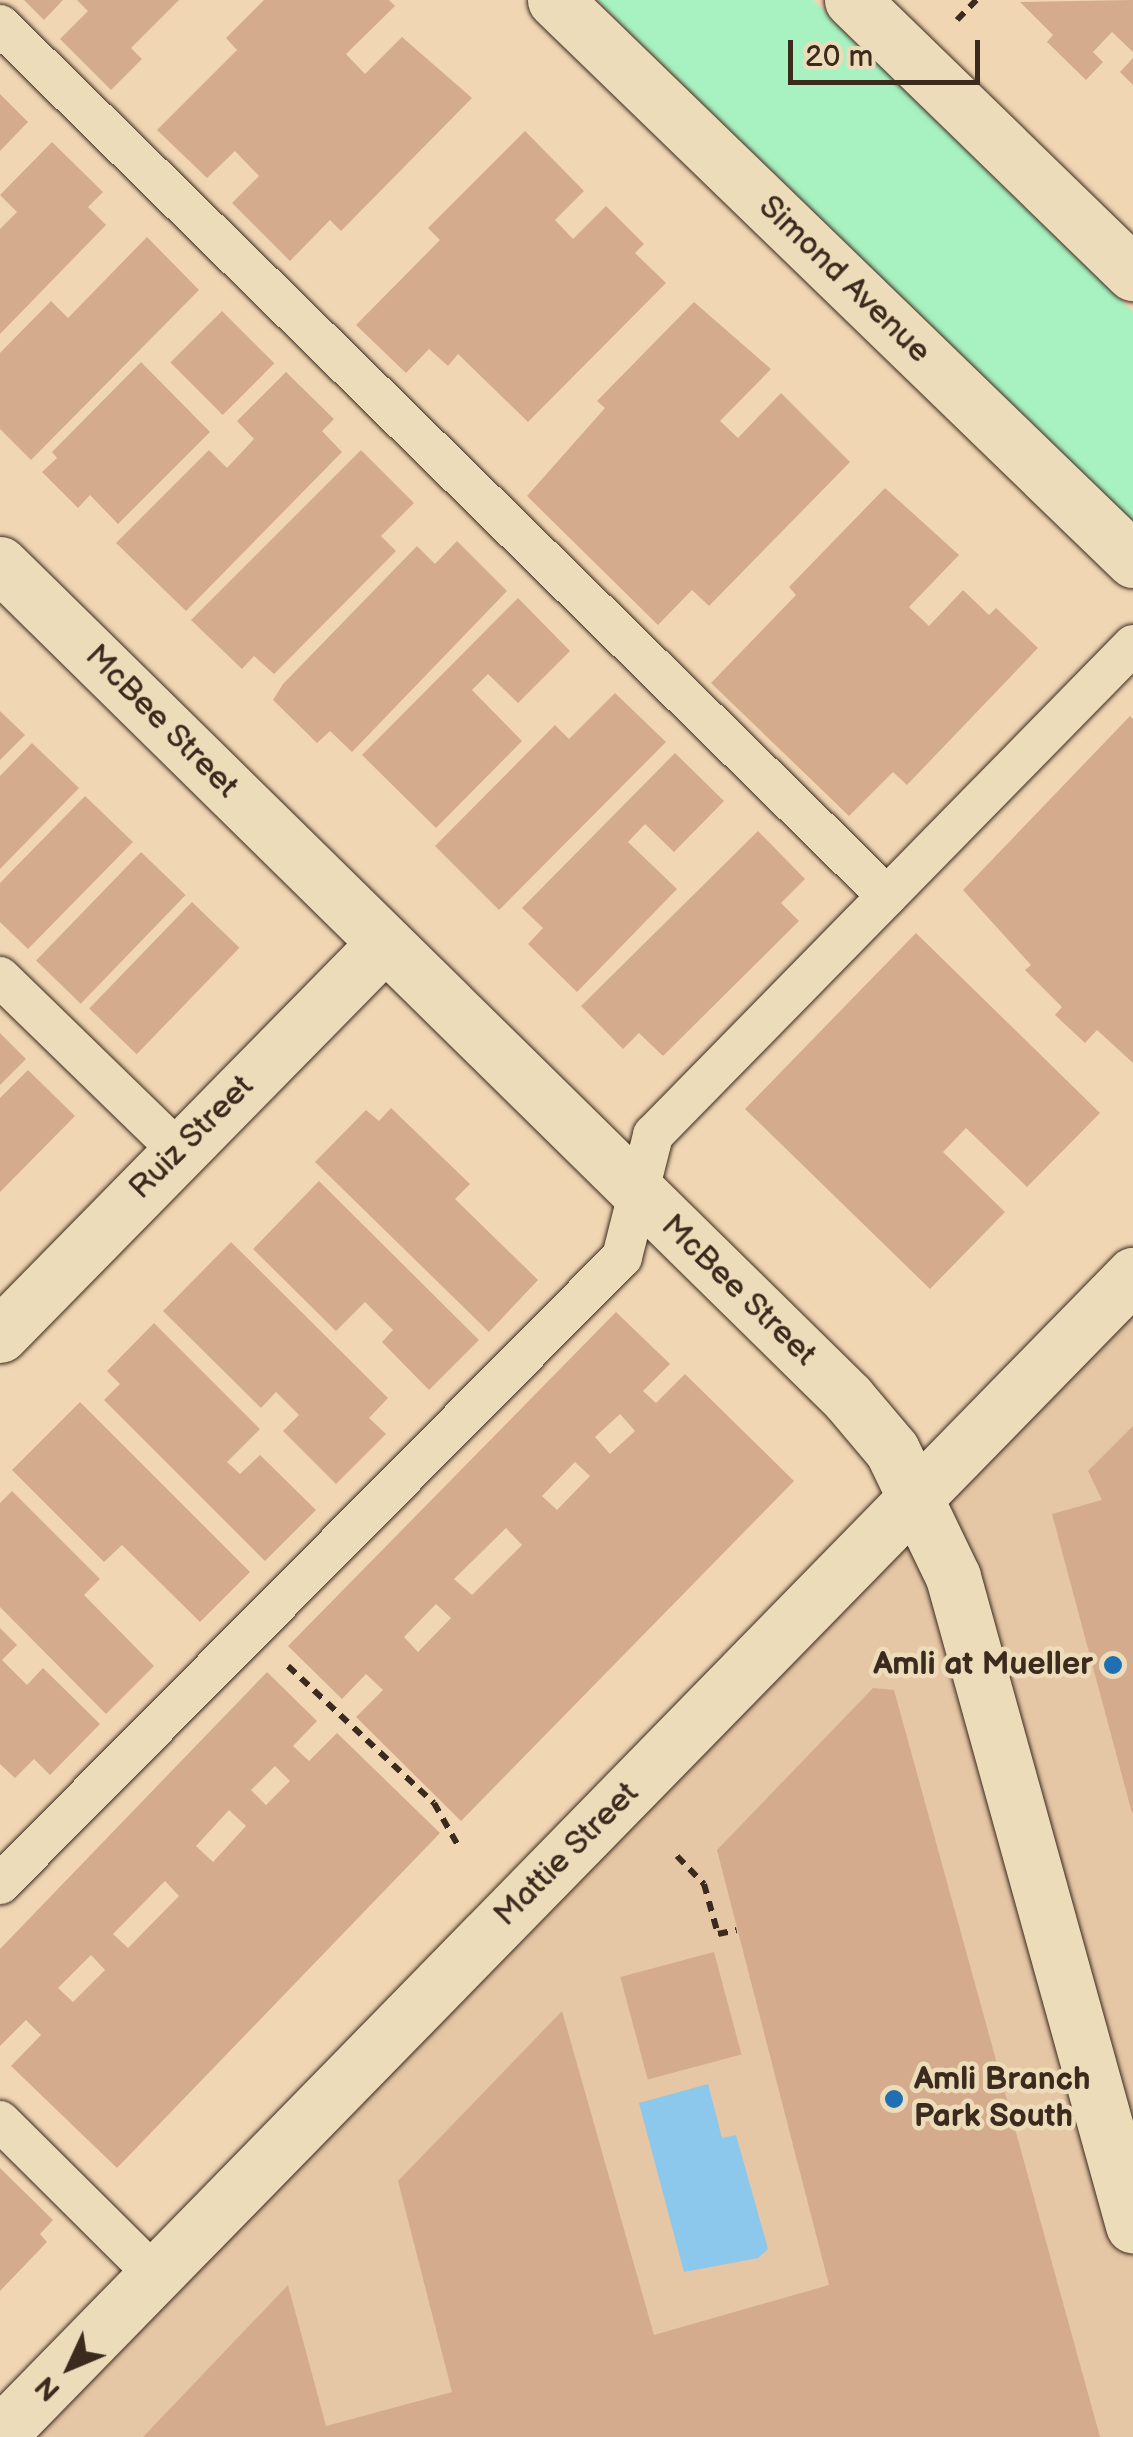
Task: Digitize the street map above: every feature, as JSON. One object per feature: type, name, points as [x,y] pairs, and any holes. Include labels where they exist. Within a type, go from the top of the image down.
[{"type":"street","name":"Simond Avenue","points":[[555,0],[1133,560]]},
{"type":"street","points":[[852,0],[1133,273]]},
{"type":"street","name":"McBee Street","points":[[0,564],[848,1398],[892,1450],[917,1496],[962,1606],[1133,2225]]},
{"type":"street","name":"Ruiz Street","points":[[0,1335],[385,943]]},
{"type":"street","name":"Mattie Street","points":[[0,2434],[1133,1275]]},
{"type":"lane","points":[[0,25],[886,896]]},
{"type":"lane","points":[[0,1884],[622,1258],[654,1135],[1133,645]]},
{"type":"lane","points":[[0,978],[179,1151]]},
{"type":"lane","points":[[0,2122],[155,2274]]},
{"type":"path","points":[[956,20],[976,0]]},
{"type":"path","points":[[252,1630],[434,1803],[460,1849]]},
{"type":"path","points":[[678,1856],[704,1884],[718,1934],[737,1930]]},
{"type":"shaded area","points":[[1133,1271],[1133,2437],[0,2437]]},
{"type":"green space","points":[[597,0],[813,0],[1133,312],[1133,525]]},
{"type":"water","points":[[708,2084],[722,2138],[736,2135],[768,2249],[758,2258],[684,2272],[639,2103]]},
{"type":"building","points":[[24,0],[63,0],[44,20]]},
{"type":"building","points":[[77,0],[179,0],[131,48],[142,59],[111,90],[60,39],[88,11]]},
{"type":"building","points":[[264,0],[389,0],[395,6],[346,54],[365,74],[402,37],[472,98],[341,231],[330,220],[290,261],[232,203],[259,176],[235,151],[207,178],[157,130],[237,50],[226,38]]},
{"type":"building","points":[[1133,0],[1133,52],[1112,32],[1093,52],[1103,62],[1086,80],[1047,42],[1053,35],[1020,2]]},
{"type":"building","points":[[1133,58],[1133,85],[1120,72]]},
{"type":"building","points":[[0,94],[28,122],[0,151]]},
{"type":"building","points":[[525,131],[584,191],[555,220],[573,239],[606,206],[644,244],[635,253],[666,283],[528,422],[458,354],[448,366],[429,349],[406,373],[356,325],[440,240],[428,228]]},
{"type":"building","points":[[52,142],[103,192],[88,207],[106,225],[0,334],[0,229],[17,212],[0,195]]},
{"type":"building","points":[[147,237],[199,290],[31,460],[0,429],[0,353],[51,301],[68,318]]},
{"type":"building","points":[[694,302],[771,369],[720,421],[738,438],[781,393],[850,462],[709,606],[692,590],[658,625],[527,496],[605,408],[597,401]]},
{"type":"building","points":[[222,311],[274,363],[223,415],[170,363]]},
{"type":"building","points":[[141,362],[210,432],[118,524],[90,495],[78,508],[42,472],[57,458],[52,452]]},
{"type":"building","points":[[286,372],[334,419],[322,431],[342,452],[186,611],[116,543],[209,450],[227,468],[254,439],[237,421]]},
{"type":"building","points":[[361,450],[414,503],[381,536],[396,551],[274,674],[254,656],[242,669],[191,620]]},
{"type":"building","points":[[885,488],[959,555],[909,607],[929,626],[963,590],[989,615],[996,608],[1038,648],[907,785],[893,772],[849,816],[711,683],[796,595],[789,587]]},
{"type":"building","points":[[457,541],[507,591],[352,752],[330,731],[317,743],[273,700],[283,684],[417,546],[435,564]]},
{"type":"building","points":[[518,598],[570,651],[518,703],[488,674],[472,690],[522,741],[436,828],[362,755]]},
{"type":"building","points":[[615,693],[666,742],[499,910],[435,846],[555,725],[569,739]]},
{"type":"building","points":[[0,711],[25,735],[0,760]]},
{"type":"building","points":[[1130,716],[1133,1063],[1097,1030],[1085,1043],[1055,1015],[1062,1007],[1025,970],[1031,965],[963,890]]},
{"type":"building","points":[[32,743],[79,788],[0,869],[0,776]]},
{"type":"building","points":[[675,753],[724,801],[674,852],[645,824],[628,842],[677,889],[577,992],[528,944],[543,928],[522,908]]},
{"type":"building","points":[[85,796],[133,842],[28,949],[0,922],[0,883]]},
{"type":"building","points":[[758,831],[805,879],[781,903],[799,921],[663,1056],[639,1033],[623,1049],[581,1006]]},
{"type":"building","points":[[141,852],[186,895],[81,1004],[36,961]]},
{"type":"building","points":[[192,902],[239,948],[137,1054],[89,1008]]},
{"type":"building","points":[[916,933],[1100,1113],[1027,1187],[966,1128],[943,1152],[1005,1212],[930,1289],[745,1109]]},
{"type":"building","points":[[0,1033],[26,1059],[0,1085]]},
{"type":"building","points":[[28,1070],[75,1116],[0,1192],[0,1098]]},
{"type":"building","points":[[391,1108],[470,1184],[455,1199],[538,1280],[489,1332],[315,1162],[366,1110],[379,1121]]},
{"type":"building","points":[[319,1181],[479,1340],[429,1390],[382,1342],[393,1330],[365,1302],[336,1331],[253,1249]]},
{"type":"building","points":[[231,1242],[388,1398],[369,1418],[386,1434],[336,1484],[283,1431],[299,1415],[276,1392],[261,1408],[163,1311]]},
{"type":"building","points":[[616,1312],[670,1364],[643,1391],[656,1403],[685,1374],[794,1481],[461,1821],[356,1717],[383,1690],[366,1674],[342,1699],[288,1646]],"holes":[[[620,1414],[635,1431],[610,1454],[595,1437]],[[575,1462],[590,1476],[557,1510],[542,1496]],[[506,1528],[522,1545],[472,1595],[454,1579]],[[436,1604],[451,1618],[418,1652],[404,1637]]]},
{"type":"building","points":[[154,1323],[260,1429],[227,1462],[240,1474],[260,1455],[316,1510],[265,1561],[104,1400],[120,1384],[107,1371]]},
{"type":"building","points":[[80,1402],[250,1572],[200,1622],[122,1545],[104,1562],[12,1470]]},
{"type":"building","name":"Amli at Mueller","points":[[1133,1426],[1132,1813],[1052,1514],[1102,1500],[1088,1471]]},
{"type":"building","points":[[12,1491],[100,1579],[84,1595],[154,1666],[106,1714],[0,1607],[0,1503]]},
{"type":"building","points":[[0,1628],[17,1645],[2,1660],[27,1685],[43,1668],[100,1724],[50,1775],[34,1759],[15,1778],[0,1764]]},
{"type":"building","points":[[267,1672],[317,1721],[293,1746],[309,1761],[337,1733],[440,1833],[117,2168],[11,2066],[41,2035],[26,2020],[0,2046],[0,1949]],"holes":[[[275,1766],[290,1781],[266,1805],[251,1790]],[[229,1810],[246,1826],[213,1862],[196,1846]],[[165,1881],[179,1896],[128,1948],[113,1934]],[[91,1955],[105,1970],[73,2002],[58,1988]]]},
{"type":"building","name":"Amli Branch Park South","points":[[873,1688],[894,1690],[1100,2437],[143,2437],[288,2285],[326,2426],[452,2392],[398,2181],[562,2011],[654,2335],[829,2285],[717,1850]]},
{"type":"building","points":[[714,1952],[741,2054],[648,2079],[620,1977]]},
{"type":"building","points":[[0,2168],[53,2220],[40,2234],[47,2242],[0,2291]]},
{"type":"place","name":"Amli at Mueller","points":[[1113,1665]]},
{"type":"place","name":"Amli Branch Park South","points":[[894,2099]]}]
